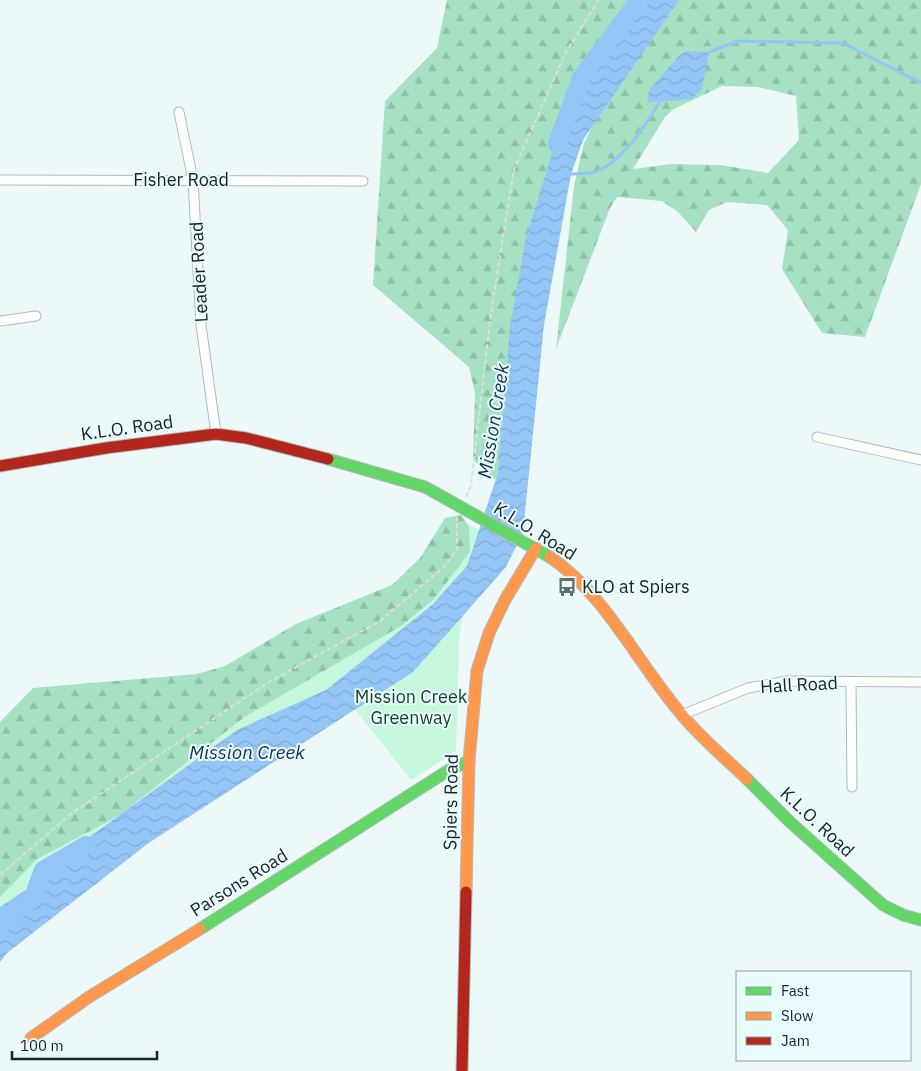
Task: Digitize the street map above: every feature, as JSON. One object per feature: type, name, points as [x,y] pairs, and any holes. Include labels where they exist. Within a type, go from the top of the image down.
[{"type":"main road","name":"K.L.O. Road","points":[[0,466],[106,448],[216,434],[246,438],[380,473],[425,487],[536,548],[560,564],[591,593],[682,715],[790,822],[883,906],[903,916],[921,920]]},
{"type":"main road","name":"Spiers Road","points":[[462,1071],[469,761],[477,671],[489,633],[497,616],[536,548]]},
{"type":"main road","name":"Parsons Road","points":[[31,1038],[89,997],[232,909],[449,770],[469,761]]},
{"type":"street","name":"Leader Road","points":[[179,112],[193,180],[201,325],[216,434]]},
{"type":"street","name":"Fisher Road","points":[[0,180],[362,181]]},
{"type":"street","points":[[0,321],[36,316]]},
{"type":"street","points":[[817,437],[921,460]]},
{"type":"street","name":"Hall Road","points":[[682,715],[748,688],[787,681],[921,682]]},
{"type":"street","points":[[850,682],[852,787]]},
{"type":"path","points":[[0,875],[72,813],[269,682],[380,621],[444,567],[457,550],[461,506],[470,486],[491,313],[514,169],[566,52],[599,0]]},
{"type":"green space","points":[[447,0],[636,0],[616,27],[573,119],[511,493],[473,460],[475,393],[469,367],[373,285],[385,101],[437,48]]},
{"type":"green space","points":[[672,0],[921,0],[921,184],[865,337],[822,333],[782,269],[788,230],[767,205],[727,202],[709,210],[696,232],[679,213],[662,201],[617,197],[610,208],[556,349],[574,186],[584,143],[605,101]],"holes":[[[722,86],[758,87],[796,96],[799,140],[768,173],[721,165],[671,164],[633,169],[665,117],[674,109]]]},
{"type":"green space","points":[[461,515],[469,526],[470,552],[433,600],[401,626],[243,718],[120,815],[37,859],[0,897],[0,722],[33,688],[197,674],[225,666],[296,624],[392,585],[420,558],[445,518]]},
{"type":"green space","name":"Mission Creek Greenway","points":[[454,520],[501,537],[463,615],[459,638],[456,751],[411,780],[343,694],[0,949],[0,866],[401,591]]},
{"type":"water","name":"Mission Creek","points":[[642,0],[679,0],[583,140],[571,174],[544,325],[523,532],[506,567],[413,672],[150,842],[7,953],[0,962],[0,907],[38,882],[77,846],[237,730],[326,690],[432,605],[467,566],[498,473],[510,327],[526,237],[558,135],[610,42]]},
{"type":"water","points":[[686,51],[709,52],[702,89],[692,99],[647,103],[649,90],[678,57]]},
{"type":"waterway","name":"Mission Creek","points":[[557,144],[581,78],[639,0]]},
{"type":"waterway","points":[[709,52],[738,41],[843,43],[921,82]]},
{"type":"waterway","points":[[571,174],[595,172],[617,158],[633,141],[659,103]]},
{"type":"waterway","name":"Mission Creek","points":[[0,924],[33,897],[43,870],[86,845]]},
{"type":"traffic: fast","points":[[328,459],[425,487],[550,557]]},
{"type":"traffic: fast","points":[[200,929],[449,770],[469,761]]},
{"type":"traffic: fast","points":[[747,779],[790,822],[883,905],[903,915],[921,920]]},
{"type":"traffic: slow","points":[[466,892],[469,761],[477,671],[489,633],[505,600],[536,548]]},
{"type":"traffic: slow","points":[[550,557],[570,573],[605,610],[666,695],[689,723],[747,779]]},
{"type":"traffic: slow","points":[[31,1038],[89,997],[200,929]]},
{"type":"traffic: jam","points":[[0,466],[106,448],[216,434],[246,438],[328,459]]},
{"type":"traffic: jam","points":[[462,1071],[466,892]]},
{"type":"place","name":"KLO at Spiers","points":[[567,587]]}]
